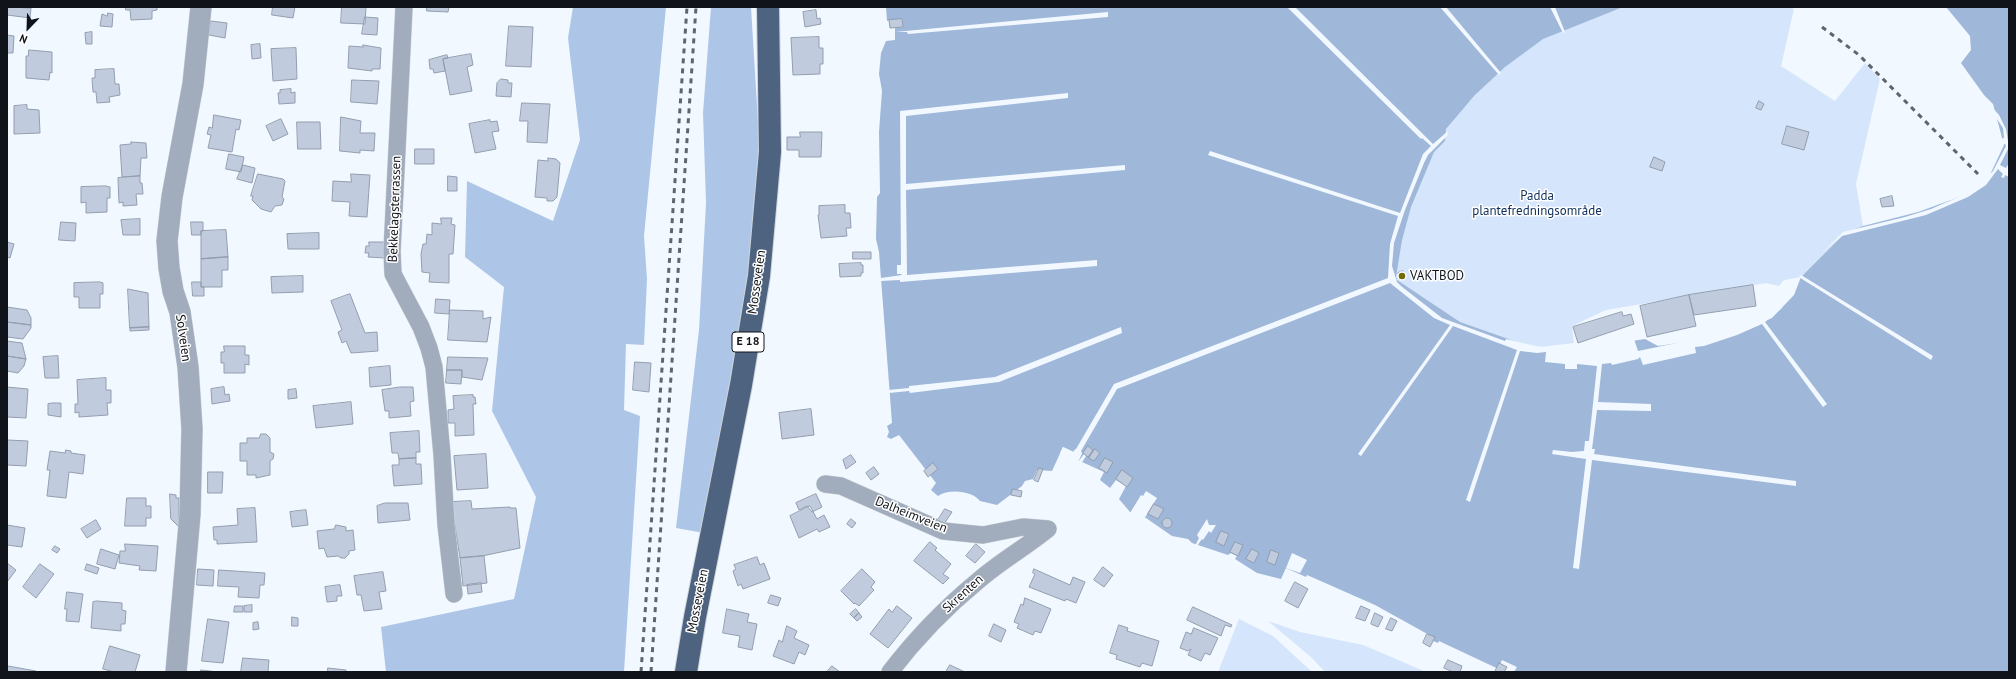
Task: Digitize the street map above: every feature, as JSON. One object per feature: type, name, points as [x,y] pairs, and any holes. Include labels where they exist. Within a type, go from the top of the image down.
[{"type":"highway","name":"Mosseveien","points":[[686,672],[695,617],[741,385],[759,276],[770,152],[768,7]]},
{"type":"street","name":"Solveien","points":[[176,672],[190,519],[192,429],[188,367],[180,312],[173,291],[169,268],[167,242],[172,197],[192,90],[200,7]]},
{"type":"street","name":"Bekkelagsterrassen","points":[[404,7],[392,251],[393,274],[421,327],[434,367],[442,455],[446,525],[454,594]]},
{"type":"street","name":"Dalheimveien","points":[[825,484],[841,486],[943,531],[982,535],[1023,527],[1048,529]]},
{"type":"street","name":"Skrenten","points":[[890,672],[915,641],[949,606],[983,577],[1048,529]]},
{"type":"green space","name":"Padda plantefredningsområde","points":[[1623,7],[1790,7],[1794,9],[1781,66],[1835,101],[1865,63],[1880,79],[1856,184],[1863,226],[1845,233],[1801,277],[1784,280],[1779,286],[1766,283],[1606,310],[1572,326],[1574,345],[1547,347],[1527,346],[1448,320],[1401,286],[1388,266],[1403,204],[1446,129],[1467,104],[1504,67],[1530,46],[1544,38],[1573,25]]},
{"type":"green space","points":[[1239,619],[1273,636],[1312,672],[1218,672]]},
{"type":"green space","points":[[1268,621],[1300,632],[1363,645],[1424,671],[1325,672],[1312,658]]},
{"type":"shaded area","points":[[573,7],[666,7],[644,236],[647,279],[644,345],[626,344],[624,410],[640,416],[624,672],[386,672],[381,627],[514,599],[536,497],[492,411],[504,287],[465,257],[467,181],[553,221],[580,140],[568,38]]},
{"type":"shaded area","points":[[711,7],[751,7],[760,154],[752,264],[704,533],[676,528],[699,330],[706,203],[703,113]]},
{"type":"shaded area","points":[[886,7],[1623,7],[1543,39],[1505,67],[1475,95],[1446,129],[1445,141],[1434,152],[1411,207],[1402,240],[1396,277],[1397,280],[1460,322],[1531,347],[1611,351],[1632,341],[1645,339],[1658,346],[1705,339],[1747,329],[1772,318],[1794,295],[1801,277],[1845,233],[1863,226],[1918,212],[1973,192],[1989,177],[2004,145],[1993,104],[1984,95],[1961,63],[1971,50],[1970,36],[1946,7],[2009,7],[2009,672],[1505,672],[1439,641],[1438,643],[1433,641],[1431,636],[1375,605],[1307,575],[1306,577],[1286,568],[1281,579],[1257,573],[1235,559],[1237,556],[1231,553],[1228,555],[1192,543],[1188,539],[1172,536],[1146,518],[1130,512],[1119,499],[1126,486],[1116,480],[1110,488],[1100,480],[1104,472],[1082,462],[1078,462],[1082,453],[1075,449],[1074,452],[1063,447],[1052,471],[1037,470],[1033,479],[1025,481],[1022,486],[997,505],[980,501],[967,493],[954,491],[938,496],[931,490],[936,483],[899,435],[891,439],[887,437],[889,432],[887,426],[892,423],[879,252],[876,239],[877,197],[880,193],[879,132],[882,91],[879,74],[881,53],[886,41],[895,40],[895,28],[903,27],[902,19],[887,21]]},
{"type":"pier","points":[[1287,7],[1295,7],[1433,144],[1448,131],[1447,136],[1428,155],[1424,163],[1405,210],[1394,243],[1392,266],[1397,282],[1401,286],[1442,318],[1505,341],[1506,339],[1540,347],[1574,343],[1611,349],[1634,339],[1638,351],[1746,327],[1771,316],[1783,304],[1782,308],[1765,322],[1827,404],[1823,407],[1762,324],[1737,335],[1704,346],[1695,347],[1696,353],[1643,365],[1640,357],[1638,359],[1612,365],[1611,363],[1602,364],[1598,402],[1651,404],[1651,411],[1597,410],[1592,449],[1595,449],[1594,454],[1796,481],[1796,486],[1592,460],[1579,569],[1573,568],[1586,459],[1552,454],[1553,450],[1572,452],[1584,451],[1585,441],[1589,441],[1597,366],[1577,364],[1577,369],[1565,369],[1565,364],[1545,362],[1546,352],[1537,353],[1520,351],[1470,502],[1466,500],[1517,350],[1453,326],[1361,456],[1358,454],[1450,325],[1434,318],[1390,283],[1117,389],[1081,451],[1082,453],[1078,462],[1084,454],[1086,456],[1081,464],[1077,464],[1075,462],[1080,453],[1076,452],[1073,454],[1064,450],[1062,454],[1060,453],[1063,447],[1073,452],[1076,449],[1114,384],[1388,278],[1390,244],[1398,216],[1208,155],[1210,151],[1400,213],[1423,154],[1431,146],[1422,138],[1421,139]]},
{"type":"pier","points":[[1440,7],[1446,7],[1501,73],[1499,75]]},
{"type":"pier","points":[[1550,7],[1555,7],[1565,32],[1563,33]]},
{"type":"pier","points":[[1108,12],[1108,17],[908,34],[907,32],[895,32]]},
{"type":"pier","points":[[1068,93],[1068,98],[906,116],[906,184],[1125,165],[1125,170],[906,190],[907,275],[1097,260],[1097,266],[900,282],[900,280],[881,281],[881,278],[902,275],[897,274],[897,265],[901,265],[900,111]]},
{"type":"pier","points":[[1992,107],[1999,115],[2006,129],[2009,147],[2000,165],[2006,168],[2009,163],[2009,177],[2005,175],[2004,178],[2001,177],[2003,174],[1998,169],[1986,185],[1968,197],[1926,215],[1842,236],[1823,252],[1843,232],[1931,209],[1970,192],[1980,184],[1993,171],[2006,146],[2003,144],[2001,139],[2004,138],[2003,128],[1993,113]]},
{"type":"pier","points":[[1801,275],[1933,356],[1931,360],[1799,277]]},
{"type":"pier","points":[[1121,327],[1122,333],[999,382],[910,393],[909,391],[889,393],[888,390],[909,388],[909,386],[995,377]]},
{"type":"pier","points":[[1146,491],[1157,498],[1144,519],[1130,513],[1141,495],[1143,496]]},
{"type":"pier","points":[[1207,519],[1209,525],[1216,525],[1211,533],[1209,531],[1203,540],[1202,539],[1197,546],[1195,546],[1199,538],[1197,535]]},
{"type":"pier","points":[[1292,553],[1307,560],[1300,573],[1286,568]]},
{"type":"pier","points":[[1502,660],[1517,667],[1514,672],[1501,672],[1497,670]]},
{"type":"building","points":[[7,7],[31,8],[30,18],[7,15]]},
{"type":"building","points":[[126,7],[157,7],[157,10],[152,11],[152,19],[131,20],[130,10],[126,10]]},
{"type":"building","points":[[273,7],[295,7],[293,18],[272,15]]},
{"type":"building","points":[[342,7],[366,7],[365,24],[341,23]]},
{"type":"building","points":[[427,7],[449,7],[448,12],[427,11]]},
{"type":"building","points":[[816,10],[817,19],[820,18],[821,24],[805,27],[803,12]]},
{"type":"building","points":[[108,13],[113,14],[112,27],[100,26],[102,14],[107,16]]},
{"type":"building","points":[[365,17],[378,18],[377,35],[362,34]]},
{"type":"building","points":[[902,19],[903,27],[890,28],[889,20]]},
{"type":"building","points":[[211,21],[227,23],[225,38],[209,35]]},
{"type":"building","points":[[509,26],[533,27],[531,67],[506,66]]},
{"type":"building","points":[[92,32],[92,44],[86,44],[85,33]]},
{"type":"building","points":[[7,35],[14,36],[13,53],[7,53]]},
{"type":"building","points":[[819,37],[819,48],[823,48],[823,64],[820,64],[820,74],[793,75],[791,38]]},
{"type":"building","points":[[260,44],[261,58],[252,59],[251,45]]},
{"type":"building","points":[[363,45],[381,48],[380,69],[372,69],[372,71],[348,68],[349,46],[363,47]]},
{"type":"building","points":[[296,48],[297,79],[273,81],[271,49]]},
{"type":"building","points":[[29,50],[52,52],[52,73],[50,72],[49,80],[26,78],[26,56],[28,56]]},
{"type":"building","points":[[471,54],[473,65],[467,67],[472,91],[450,95],[443,59]]},
{"type":"building","points":[[447,55],[448,58],[443,59],[445,71],[434,73],[433,69],[430,69],[429,60]]},
{"type":"building","points":[[114,69],[115,84],[119,84],[120,95],[109,97],[110,102],[97,103],[96,92],[93,92],[92,78],[95,78],[95,70]]},
{"type":"building","points":[[501,79],[508,80],[508,83],[512,83],[511,97],[496,96],[497,83]]},
{"type":"building","points":[[352,80],[379,81],[377,104],[351,102]]},
{"type":"building","points":[[291,89],[291,93],[295,92],[295,103],[279,104],[278,93],[280,93],[280,90]]},
{"type":"building","points":[[1759,101],[1764,104],[1761,110],[1756,108]]},
{"type":"building","points":[[522,103],[550,104],[547,143],[527,142],[528,121],[520,121]]},
{"type":"building","points":[[27,105],[27,109],[39,110],[40,133],[14,134],[14,106]]},
{"type":"building","points":[[214,115],[241,120],[239,130],[236,129],[232,152],[208,148],[211,135],[207,134],[209,127],[212,128]]},
{"type":"building","points":[[341,117],[361,121],[360,133],[375,133],[374,151],[360,150],[360,153],[340,151]]},
{"type":"building","points":[[281,119],[288,134],[273,141],[266,126]]},
{"type":"building","points":[[490,120],[490,122],[497,121],[499,131],[492,132],[496,149],[475,153],[469,124]]},
{"type":"building","points":[[297,122],[320,122],[321,149],[298,149]]},
{"type":"building","points":[[1787,126],[1809,132],[1804,150],[1782,144]]},
{"type":"building","points":[[800,132],[822,132],[821,157],[799,157],[799,150],[787,150],[787,137],[800,137]]},
{"type":"building","points":[[131,142],[146,143],[147,158],[141,158],[140,176],[122,177],[120,145],[131,144]]},
{"type":"building","points":[[415,149],[434,149],[434,164],[415,164]]},
{"type":"building","points":[[229,154],[244,157],[241,172],[226,169]]},
{"type":"building","points":[[1654,157],[1665,162],[1662,171],[1650,167]]},
{"type":"building","points":[[548,158],[556,159],[560,163],[557,197],[553,201],[547,201],[547,198],[535,197],[538,160],[548,161]]},
{"type":"building","points":[[243,165],[255,168],[252,183],[237,179]]},
{"type":"building","points":[[258,174],[283,179],[285,181],[282,197],[284,199],[282,205],[275,206],[271,212],[261,209],[252,200],[253,196],[251,196]]},
{"type":"building","points":[[351,174],[370,175],[367,217],[349,216],[350,202],[332,201],[333,181],[351,182]]},
{"type":"building","points":[[140,176],[143,194],[136,194],[137,205],[123,206],[123,202],[119,203],[118,178]]},
{"type":"building","points":[[448,176],[457,177],[457,191],[448,191]]},
{"type":"building","points":[[81,187],[110,187],[110,198],[107,198],[107,212],[86,213],[86,202],[81,203]]},
{"type":"building","points":[[1892,196],[1894,206],[1882,207],[1880,199]]},
{"type":"building","points":[[845,205],[845,213],[850,213],[851,228],[846,228],[847,236],[821,238],[818,215],[819,206]]},
{"type":"building","points":[[441,218],[452,218],[451,224],[455,225],[453,254],[449,254],[449,283],[429,282],[430,273],[422,272],[421,254],[423,244],[426,244],[427,234],[432,235],[432,223],[441,224]]},
{"type":"building","points":[[140,219],[140,235],[123,235],[121,220]]},
{"type":"building","points":[[61,222],[76,223],[75,241],[59,240]]},
{"type":"building","points":[[191,222],[203,222],[203,231],[201,231],[201,235],[192,235]]},
{"type":"building","points":[[226,230],[228,257],[201,259],[201,231]]},
{"type":"building","points":[[319,233],[319,249],[288,249],[287,234]]},
{"type":"building","points":[[7,242],[14,244],[10,258],[7,257]]},
{"type":"building","points":[[369,242],[385,242],[385,258],[368,257],[369,253],[365,253],[366,246],[369,246]]},
{"type":"building","points":[[853,252],[871,252],[871,259],[853,259]]},
{"type":"building","points":[[228,257],[228,270],[222,270],[222,287],[201,287],[201,259]]},
{"type":"building","points":[[861,263],[861,265],[863,265],[863,273],[861,273],[861,276],[840,277],[839,264]]},
{"type":"building","name":"VAKTBOD","points":[[1403,271],[1406,278],[1401,280],[1398,273]]},
{"type":"building","points":[[303,276],[303,292],[272,293],[271,277]]},
{"type":"building","points":[[192,282],[201,282],[201,287],[204,287],[204,296],[193,296]]},
{"type":"building","points":[[74,283],[103,283],[103,294],[100,294],[100,308],[79,308],[79,297],[74,297]]},
{"type":"building","points":[[1753,285],[1756,306],[1694,315],[1689,295]]},
{"type":"building","points":[[128,289],[148,293],[149,327],[130,328]]},
{"type":"building","points":[[350,294],[365,333],[377,332],[378,351],[351,353],[346,341],[342,343],[338,332],[342,330],[331,301]]},
{"type":"building","points":[[1689,295],[1696,326],[1647,337],[1640,306]]},
{"type":"building","points":[[436,299],[450,300],[449,314],[435,313]]},
{"type":"building","points":[[7,307],[27,310],[31,318],[31,325],[7,322]]},
{"type":"building","points":[[450,310],[483,311],[483,319],[491,317],[487,342],[448,340]]},
{"type":"building","points":[[1622,312],[1623,316],[1631,314],[1634,324],[1578,343],[1573,327]]},
{"type":"building","points":[[7,322],[31,325],[31,328],[23,339],[7,337]]},
{"type":"building","points":[[149,327],[149,330],[130,331],[130,328]]},
{"type":"building","points":[[7,341],[22,343],[26,359],[7,356]]},
{"type":"building","points":[[224,346],[245,346],[245,355],[249,355],[249,365],[245,364],[245,373],[224,373],[224,363],[221,363],[221,352],[224,352]]},
{"type":"building","points":[[7,356],[26,359],[24,366],[18,373],[7,371]]},
{"type":"building","points":[[58,356],[59,378],[45,378],[43,357]]},
{"type":"building","points":[[448,357],[488,358],[482,380],[462,377],[462,370],[447,370]]},
{"type":"building","points":[[635,362],[651,363],[649,392],[633,390]]},
{"type":"building","points":[[390,366],[391,385],[370,387],[369,368]]},
{"type":"building","points":[[447,370],[462,370],[461,384],[446,383]]},
{"type":"building","points":[[106,378],[106,390],[111,390],[111,403],[107,403],[108,415],[79,417],[79,412],[75,413],[75,404],[78,404],[77,380]]},
{"type":"building","points":[[7,387],[28,389],[26,418],[7,417]]},
{"type":"building","points":[[224,387],[225,395],[229,394],[230,401],[212,404],[211,389]]},
{"type":"building","points":[[400,387],[413,387],[414,401],[410,402],[411,416],[389,418],[389,411],[385,411],[382,390]]},
{"type":"building","points":[[296,389],[297,398],[288,399],[288,390]]},
{"type":"building","points":[[473,395],[473,397],[475,397],[476,404],[473,404],[474,435],[455,436],[455,423],[448,423],[448,410],[454,409],[453,396]]},
{"type":"building","points":[[351,402],[353,424],[316,428],[313,406]]},
{"type":"building","points":[[61,403],[61,417],[48,415],[48,404]]},
{"type":"building","points":[[811,409],[814,435],[782,439],[779,413]]},
{"type":"building","points":[[419,431],[420,452],[416,452],[416,458],[399,459],[398,453],[392,453],[390,433]]},
{"type":"building","points":[[261,434],[266,434],[270,438],[270,452],[274,454],[273,459],[270,461],[270,475],[256,478],[256,475],[247,475],[247,461],[240,461],[240,443],[247,443],[247,438],[259,438]]},
{"type":"building","points":[[8,440],[28,441],[26,466],[7,465]]},
{"type":"building","points":[[1088,446],[1093,450],[1088,457],[1083,453]]},
{"type":"building","points":[[1095,449],[1100,453],[1094,461],[1089,458]]},
{"type":"building","points":[[66,450],[71,451],[71,453],[85,455],[83,474],[69,472],[66,498],[47,496],[50,470],[47,470],[50,451],[65,453]]},
{"type":"building","points":[[486,454],[488,488],[457,490],[454,456]]},
{"type":"building","points":[[851,455],[856,462],[846,469],[843,460]]},
{"type":"building","points":[[416,458],[416,464],[421,464],[422,484],[394,486],[392,465],[399,465],[399,459]]},
{"type":"building","points":[[1105,458],[1113,462],[1107,473],[1099,468]]},
{"type":"building","points":[[933,463],[938,469],[928,477],[924,471]]},
{"type":"building","points":[[874,467],[879,474],[871,480],[866,473]]},
{"type":"building","points":[[1039,468],[1043,469],[1038,482],[1034,480]]},
{"type":"building","points":[[1122,470],[1133,478],[1127,487],[1116,479]]},
{"type":"building","points":[[208,472],[223,472],[222,493],[208,493]]},
{"type":"building","points":[[1013,489],[1022,491],[1021,497],[1011,495]]},
{"type":"building","points":[[170,494],[176,495],[176,498],[179,498],[179,527],[171,519]]},
{"type":"building","points":[[816,494],[822,507],[812,512],[807,506],[799,510],[796,503]]},
{"type":"building","points":[[127,498],[146,498],[146,506],[151,506],[151,518],[146,518],[146,526],[125,526]]},
{"type":"building","points":[[471,501],[472,509],[516,508],[520,548],[482,556],[460,558],[451,502]]},
{"type":"building","points":[[385,503],[408,503],[410,520],[378,523],[377,506]]},
{"type":"building","points":[[1154,504],[1164,509],[1158,519],[1148,514]]},
{"type":"building","points":[[810,506],[817,519],[824,515],[830,527],[819,532],[817,529],[799,538],[790,516]]},
{"type":"building","points":[[255,508],[257,542],[217,544],[217,540],[214,540],[213,527],[238,525],[237,509]]},
{"type":"building","points":[[945,509],[952,512],[944,524],[938,520]]},
{"type":"building","points":[[306,510],[308,525],[292,527],[290,512]]},
{"type":"building","points":[[1167,518],[1172,523],[1167,528],[1162,523]]},
{"type":"building","points":[[851,519],[856,523],[852,528],[847,524]]},
{"type":"building","points":[[96,520],[101,529],[87,538],[81,529]]},
{"type":"building","points":[[7,525],[25,528],[22,547],[7,545]]},
{"type":"building","points":[[336,525],[346,527],[346,531],[353,530],[355,550],[349,551],[349,554],[345,558],[338,556],[327,557],[324,548],[319,549],[317,531],[334,529]]},
{"type":"building","points":[[1221,531],[1229,534],[1224,546],[1216,542]]},
{"type":"building","points":[[930,542],[937,548],[935,550],[951,564],[943,574],[949,578],[943,584],[914,561]]},
{"type":"building","points":[[1235,542],[1243,545],[1238,556],[1230,552]]},
{"type":"building","points":[[125,544],[158,546],[156,571],[139,570],[140,566],[119,563],[120,551],[125,551]]},
{"type":"building","points":[[976,544],[985,552],[975,563],[966,556]]},
{"type":"building","points":[[55,546],[60,549],[57,553],[52,550]]},
{"type":"building","points":[[101,549],[119,555],[115,569],[97,564]]},
{"type":"building","points":[[1252,549],[1259,553],[1254,563],[1246,559]]},
{"type":"building","points":[[1271,550],[1279,553],[1275,565],[1267,562]]},
{"type":"building","points":[[484,556],[487,583],[463,586],[460,558]]},
{"type":"building","points":[[757,557],[760,565],[764,563],[770,579],[743,589],[741,584],[738,586],[733,571],[736,569],[734,565]]},
{"type":"building","points":[[7,563],[16,570],[7,582]]},
{"type":"building","points":[[40,564],[54,574],[36,598],[23,587]]},
{"type":"building","points":[[87,564],[99,568],[97,574],[85,570]]},
{"type":"building","points":[[1103,567],[1113,575],[1104,587],[1094,580]]},
{"type":"building","points":[[198,569],[214,570],[213,586],[197,585]]},
{"type":"building","points":[[862,569],[875,582],[871,587],[874,590],[859,606],[855,603],[854,604],[841,591]]},
{"type":"building","points":[[1034,569],[1070,585],[1073,577],[1085,582],[1076,603],[1066,599],[1065,601],[1029,587],[1035,574],[1033,573]]},
{"type":"building","points":[[219,570],[265,573],[264,585],[260,585],[259,598],[238,597],[239,587],[218,586]]},
{"type":"building","points":[[383,572],[386,591],[379,592],[382,609],[364,611],[361,595],[357,595],[354,576]]},
{"type":"building","points":[[1295,582],[1308,589],[1298,608],[1285,601]]},
{"type":"building","points":[[481,583],[482,592],[468,594],[467,585]]},
{"type":"building","points":[[340,585],[342,596],[337,596],[337,601],[327,602],[325,587]]},
{"type":"building","points":[[67,592],[83,594],[79,622],[66,621],[67,609],[65,609]]},
{"type":"building","points":[[771,595],[781,598],[778,606],[768,603]]},
{"type":"building","points":[[1025,598],[1051,609],[1041,633],[1035,631],[1033,635],[1017,628],[1019,624],[1014,622]]},
{"type":"building","points":[[93,602],[122,603],[122,610],[126,611],[125,624],[121,624],[121,631],[91,628]]},
{"type":"building","points":[[252,605],[252,612],[244,612],[244,606]]},
{"type":"building","points":[[235,606],[243,606],[243,612],[234,612]]},
{"type":"building","points":[[897,606],[912,618],[888,648],[870,634],[889,609],[892,612]]},
{"type":"building","points":[[1361,606],[1370,610],[1365,621],[1356,618]]},
{"type":"building","points":[[1193,607],[1232,625],[1231,627],[1225,625],[1221,636],[1187,620]]},
{"type":"building","points":[[727,609],[749,614],[747,622],[757,624],[752,650],[738,647],[740,636],[723,633]]},
{"type":"building","points":[[856,609],[859,613],[854,618],[850,614]]},
{"type":"building","points":[[859,613],[862,617],[857,621],[854,618]]},
{"type":"building","points":[[1375,613],[1383,617],[1378,627],[1371,624]]},
{"type":"building","points":[[292,617],[298,618],[298,626],[292,626]]},
{"type":"building","points":[[1391,618],[1397,621],[1392,631],[1386,629]]},
{"type":"building","points":[[208,619],[229,622],[223,663],[202,661]]},
{"type":"building","points":[[258,622],[259,629],[253,630],[253,623]]},
{"type":"building","points":[[994,624],[1006,630],[1001,642],[989,636]]},
{"type":"building","points":[[1119,625],[1128,628],[1127,631],[1159,641],[1152,666],[1142,663],[1140,667],[1116,659],[1117,655],[1110,653]]},
{"type":"building","points":[[787,626],[797,631],[794,638],[809,645],[805,655],[799,652],[794,664],[773,656],[779,640],[782,642]]},
{"type":"building","points":[[1194,628],[1218,638],[1210,655],[1205,653],[1201,661],[1188,655],[1191,649],[1188,651],[1180,648],[1186,632],[1191,634]]},
{"type":"building","points":[[1427,634],[1435,637],[1430,647],[1423,643]]},
{"type":"building","points":[[110,646],[140,655],[135,672],[114,672],[103,669]]},
{"type":"building","points":[[243,658],[269,660],[268,672],[241,672]]},
{"type":"building","points":[[1448,660],[1462,666],[1460,672],[1453,672],[1444,668]]},
{"type":"building","points":[[1499,663],[1507,667],[1504,672],[1495,672]]},
{"type":"building","points":[[950,665],[965,672],[946,672]]},
{"type":"building","points":[[8,666],[36,671],[36,672],[7,672]]},
{"type":"building","points":[[832,666],[840,672],[827,672]]},
{"type":"building","points":[[328,668],[346,670],[346,672],[328,672]]},
{"type":"building","points":[[201,670],[218,672],[201,672]]},
{"type":"railway","points":[[641,672],[687,7]]},
{"type":"railway","points":[[651,672],[696,7]]},
{"type":"railway","points":[[1822,27],[1859,55],[1978,174]]},
{"type":"place","name":"VAKTBOD","points":[[1402,276]]}]
